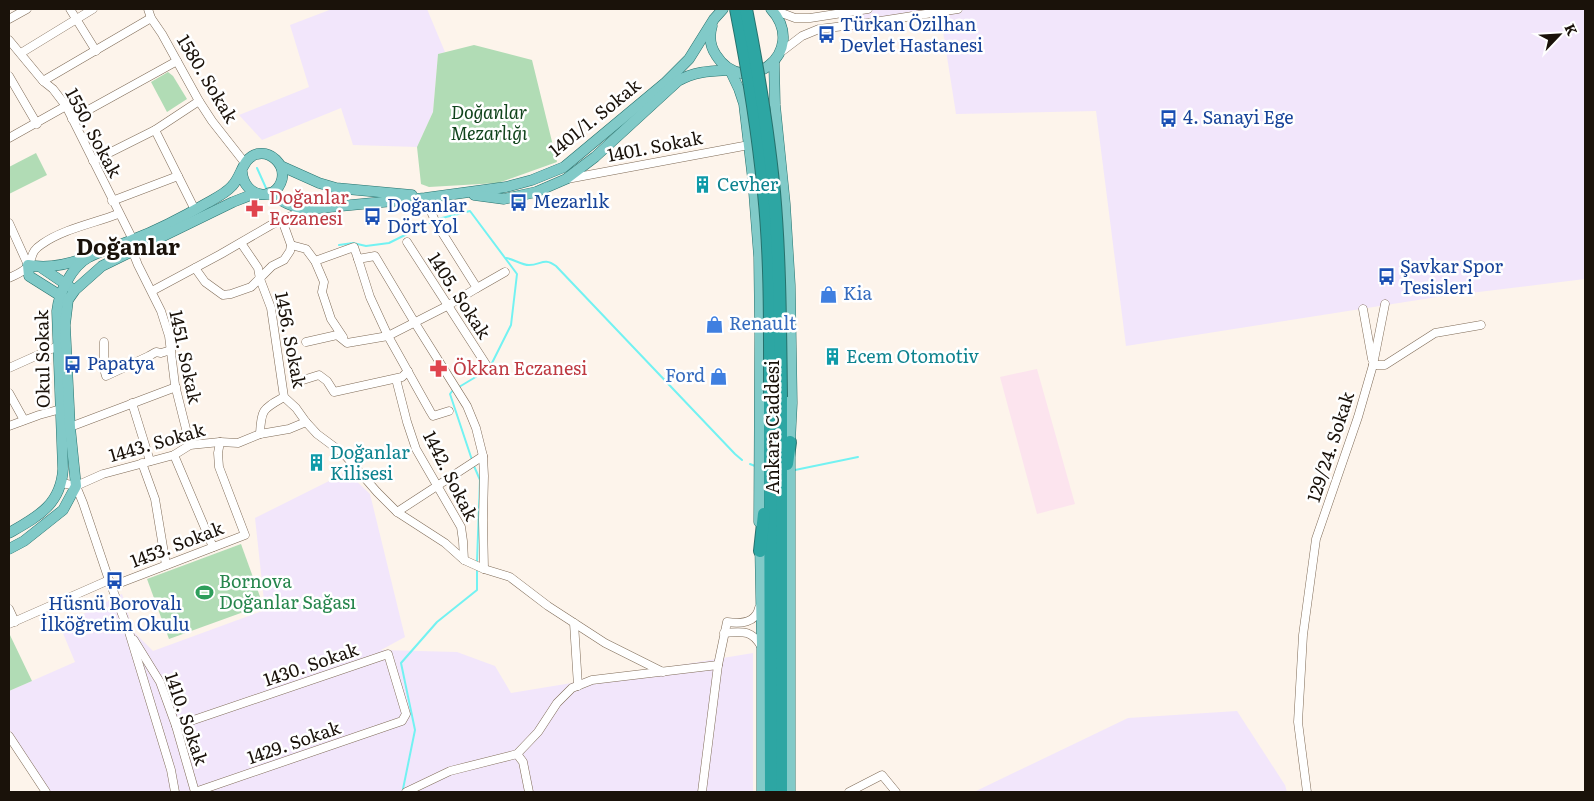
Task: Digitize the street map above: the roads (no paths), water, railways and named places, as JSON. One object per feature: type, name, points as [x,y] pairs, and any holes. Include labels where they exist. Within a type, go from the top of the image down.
[{"type":"highway","name":"Ankara Caddesi","points":[[736,9],[756,120],[764,194],[769,276],[781,506],[781,792]]},
{"type":"highway","name":"Ankara Caddesi","points":[[746,9],[766,120],[774,193],[779,277],[775,397],[770,449],[771,792]]},
{"type":"highway","points":[[781,506],[790,442]]},
{"type":"highway","points":[[760,551],[770,449]]},
{"type":"main road","points":[[715,14],[723,9]]},
{"type":"main road","points":[[730,70],[750,74],[763,70],[774,62],[781,52],[784,42],[783,30],[778,16],[771,9]]},
{"type":"main road","name":"Ankara Caddesi","points":[[715,14],[710,33],[712,49],[721,63],[730,70],[744,104],[750,145],[759,257],[762,792]]},
{"type":"main road","name":"1401/1. Sokak","points":[[309,209],[425,198],[506,187],[532,180],[564,167],[666,82],[689,59],[715,14]]},
{"type":"main road","name":"Ankara Caddesi","points":[[774,62],[775,105],[785,204],[790,286],[792,403],[790,442],[790,792]]},
{"type":"main road","name":"1401/1. Sokak","points":[[463,193],[504,199],[536,192],[566,179],[595,157],[678,81],[688,75],[701,72],[730,70]]},
{"type":"main road","points":[[266,154],[277,160],[281,166],[282,179],[275,190],[269,193],[256,193],[245,185],[244,167],[252,156],[266,154]]},
{"type":"main road","points":[[281,166],[319,183],[336,188],[414,195],[425,198]]},
{"type":"main road","name":"Okul Sokak","points":[[9,533],[49,506],[62,483],[57,311],[64,297],[66,283],[88,257],[132,245],[231,188],[244,167]]},
{"type":"main road","points":[[64,297],[102,266],[132,245],[256,193]]},
{"type":"main road","points":[[269,193],[282,202],[309,209]]},
{"type":"main road","points":[[64,297],[29,276],[28,266],[42,268],[70,264],[88,257]]},
{"type":"main road","points":[[42,268],[74,290]]},
{"type":"main road","points":[[9,549],[24,541],[63,510],[76,486],[70,427],[64,297]]},
{"type":"street","points":[[9,19],[27,9]]},
{"type":"street","points":[[70,9],[96,51]]},
{"type":"street","points":[[21,53],[93,9]]},
{"type":"street","name":"1580. Sokak","points":[[148,9],[151,18],[199,100],[244,167]]},
{"type":"street","points":[[771,9],[795,18],[810,18],[870,9],[875,22]]},
{"type":"street","points":[[781,52],[794,41],[819,29],[958,9]]},
{"type":"street","points":[[43,81],[151,18]]},
{"type":"street","name":"1550. Sokak","points":[[9,40],[66,106],[132,245]]},
{"type":"street","points":[[72,119],[177,61]]},
{"type":"street","points":[[9,76],[37,124]]},
{"type":"street","points":[[93,161],[155,130],[199,100]]},
{"type":"street","points":[[9,138],[66,106]]},
{"type":"street","points":[[155,130],[195,210]]},
{"type":"street","name":"1401. Sokak","points":[[566,179],[750,145]]},
{"type":"street","points":[[112,201],[178,176]]},
{"type":"street","points":[[425,198],[436,223],[477,288]]},
{"type":"street","name":"1401/1. Sokak","points":[[152,290],[282,220],[309,209]]},
{"type":"street","points":[[9,278],[22,272],[28,266],[32,252],[43,243],[63,233],[118,214]]},
{"type":"street","points":[[282,220],[291,245],[306,249],[315,261],[324,282],[322,292],[331,319],[347,343]]},
{"type":"street","points":[[9,223],[28,266]]},
{"type":"street","name":"1405. Sokak","points":[[407,242],[486,366]]},
{"type":"street","name":"1456. Sokak","points":[[241,243],[256,264],[272,308],[284,396],[317,434],[344,454],[397,512],[445,543],[464,560],[484,569],[510,577],[548,606],[605,643],[663,672]]},
{"type":"street","name":"1451. Sokak","points":[[132,245],[138,265],[161,311],[169,336],[176,387],[190,446]]},
{"type":"street","name":"1456. Sokak","points":[[260,279],[272,266],[284,260],[290,251],[291,245]]},
{"type":"street","points":[[315,261],[354,247],[370,297],[388,336],[433,416],[449,411]]},
{"type":"street","points":[[358,260],[375,256],[468,406],[483,456],[484,569]]},
{"type":"street","points":[[195,268],[205,282],[223,295],[251,287],[260,279]]},
{"type":"street","points":[[306,342],[337,335],[347,343],[388,336],[448,306],[505,272]]},
{"type":"street","name":"129/24. Sokak","points":[[1307,792],[1298,722],[1303,635],[1316,539],[1358,417],[1373,364],[1385,304]]},
{"type":"street","name":"129/24. Sokak","points":[[1363,309],[1373,364]]},
{"type":"street","points":[[1373,364],[1385,365],[1435,333],[1481,325]]},
{"type":"street","points":[[104,342],[104,369],[106,376],[156,352],[161,353],[171,350]]},
{"type":"street","points":[[9,368],[58,346]]},
{"type":"street","points":[[303,380],[319,374],[327,381],[334,392],[402,377],[408,371]]},
{"type":"street","name":"1442. Sokak","points":[[396,378],[416,449],[461,527],[464,560]]},
{"type":"street","points":[[70,427],[176,387]]},
{"type":"street","points":[[9,393],[24,420]]},
{"type":"street","points":[[260,434],[261,418],[264,410],[284,396]]},
{"type":"street","points":[[132,403],[154,499],[166,565]]},
{"type":"street","points":[[9,426],[61,409]]},
{"type":"street","name":"1443. Sokak","points":[[76,486],[103,474],[174,456],[190,446],[220,442],[238,443],[260,434],[289,429],[306,422]]},
{"type":"street","name":"1453. Sokak","points":[[12,623],[110,583],[166,565],[244,535],[219,467],[218,453],[220,442]]},
{"type":"street","points":[[174,456],[213,547]]},
{"type":"street","points":[[397,512],[483,456]]},
{"type":"street","points":[[62,483],[76,486]]},
{"type":"street","name":"1410. Sokak","points":[[76,486],[129,632],[172,770],[175,792]]},
{"type":"street","points":[[702,792],[718,665],[726,622],[742,623],[751,620],[758,614],[761,601]]},
{"type":"street","points":[[9,609],[12,623]]},
{"type":"street","points":[[574,623],[578,686]]},
{"type":"street","name":"1410. Sokak","points":[[129,632],[160,682],[176,726],[195,792]]},
{"type":"street","points":[[724,632],[751,633],[762,647]]},
{"type":"street","name":"1430. Sokak","points":[[176,726],[388,654],[406,714],[402,721]]},
{"type":"street","points":[[406,792],[420,788],[450,771],[518,754],[538,732],[557,703],[572,688],[592,680],[718,665]]},
{"type":"street","name":"1429. Sokak","points":[[195,792],[402,721]]},
{"type":"street","points":[[9,736],[46,792]]},
{"type":"street","points":[[518,754],[523,762],[528,792]]},
{"type":"street","points":[[849,792],[882,775],[896,792]]},
{"type":"waterway","points":[[257,168],[266,188]]},
{"type":"waterway","points":[[438,219],[470,211],[517,274],[511,325],[489,369],[459,387]]},
{"type":"waterway","points":[[339,245],[353,243],[366,246],[389,243],[431,222]]},
{"type":"waterway","points":[[506,258],[526,265],[548,262],[556,266],[742,460]]},
{"type":"waterway","points":[[453,390],[450,394],[472,460]]},
{"type":"waterway","points":[[795,470],[858,457]]},
{"type":"waterway","points":[[750,464],[755,466]]},
{"type":"waterway","points":[[474,466],[480,480],[477,562]]},
{"type":"waterway","points":[[403,789],[415,730],[401,663],[437,622],[477,590],[477,571]]},
{"type":"place","name":"Türkan Özilhan Devlet Hastanesi","points":[[826,35]]},
{"type":"place","name":"4. Sanayi Ege","points":[[1169,118]]},
{"type":"place","name":"Cevher","points":[[703,185]]},
{"type":"place","name":"Mezarlık","points":[[519,202]]},
{"type":"place","name":"Doğanlar Eczanesi","points":[[255,208]]},
{"type":"place","name":"Doğanlar Dört Yol","points":[[373,216]]},
{"type":"place","name":"Şavkar Spor Tesisleri","points":[[1386,277]]},
{"type":"place","name":"Kia","points":[[829,294]]},
{"type":"place","name":"Renault","points":[[715,324]]},
{"type":"place","name":"Ecem Otomotiv","points":[[832,357]]},
{"type":"place","name":"Papatya","points":[[73,364]]},
{"type":"place","name":"Ökkan Eczanesi","points":[[439,369]]},
{"type":"place","name":"Ford","points":[[719,376]]},
{"type":"place","name":"Doğanlar Kilisesi","points":[[316,463]]},
{"type":"place","name":"Hüsnü Borovalı İlköğretim Okulu","points":[[115,581]]},
{"type":"place","name":"Bornova Doğanlar Sağası","points":[[205,592]]},
{"type":"district","name":"Doğanlar","points":[[128,247]]},
{"type":"park label","name":"Doğanlar Mezarlığı","points":[[489,123]]}]
